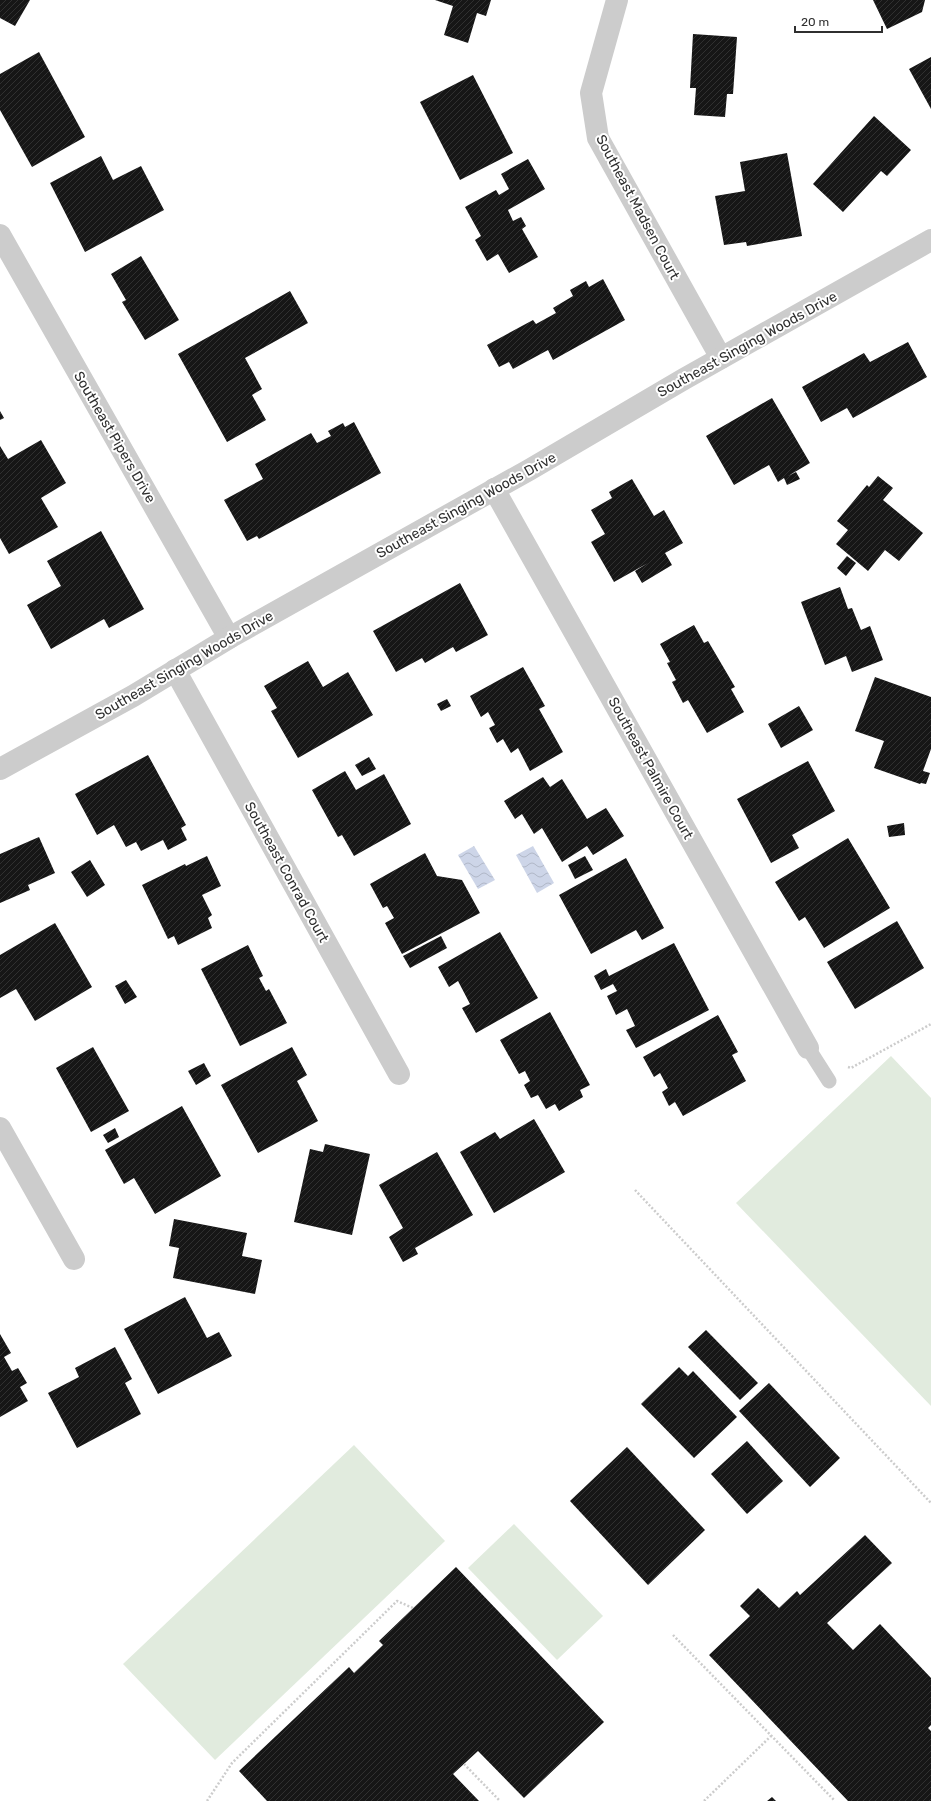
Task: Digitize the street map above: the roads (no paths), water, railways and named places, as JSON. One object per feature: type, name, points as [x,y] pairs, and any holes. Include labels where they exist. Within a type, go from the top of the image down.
[{"type":"street","name":"Southeast Madsen Court","points":[[617,0],[591,93],[598,138],[721,358]]},
{"type":"street","name":"Southeast Pipers Drive","points":[[0,235],[229,638]]},
{"type":"street","name":"Southeast Singing Woods Drive","points":[[0,769],[931,240]]},
{"type":"street","name":"Southeast Palmire Court","points":[[494,489],[808,1048]]},
{"type":"street","name":"Southeast Conrad Court","points":[[175,670],[399,1074]]},
{"type":"street","points":[[0,1128],[74,1259]]},
{"type":"lane","points":[[808,1048],[829,1081]]},
{"type":"water","points":[[474,846],[495,880],[478,889],[458,855]]},
{"type":"water","points":[[533,846],[554,883],[537,893],[516,855]]}]
